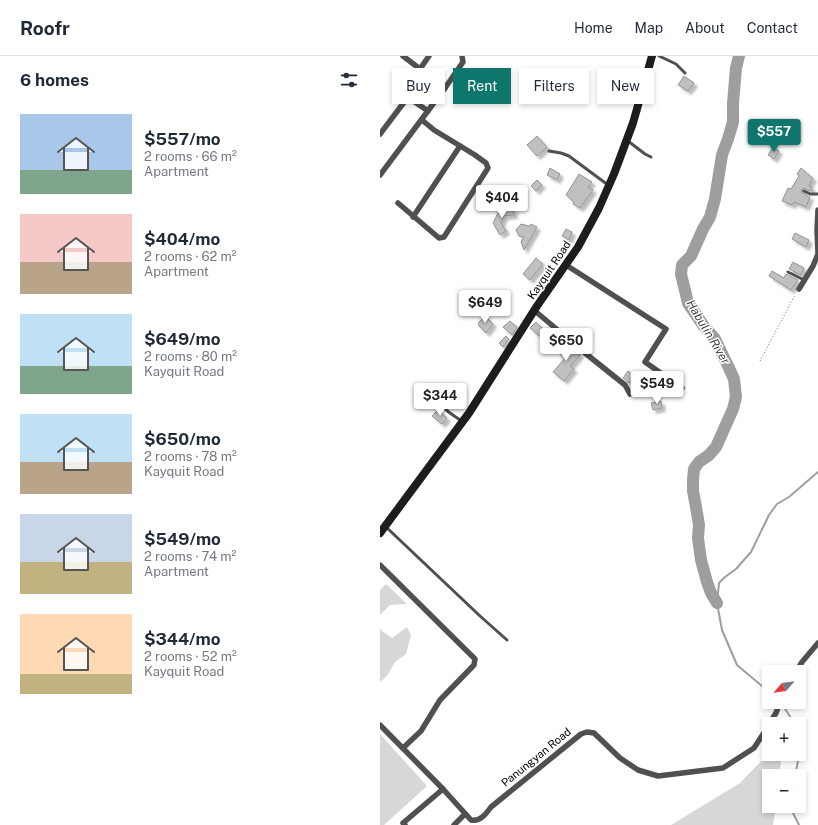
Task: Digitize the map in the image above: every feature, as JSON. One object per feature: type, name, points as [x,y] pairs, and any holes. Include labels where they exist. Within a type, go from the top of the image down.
[{"type":"street","points":[[403,56],[419,68]]},
{"type":"street","points":[[421,68],[429,56]]},
{"type":"street","points":[[445,88],[463,62],[462,56]]},
{"type":"street","name":"Kayquit Road","points":[[382,529],[463,422],[535,310],[578,247],[599,208],[614,174],[633,123],[652,56]]},
{"type":"street","points":[[380,134],[405,101],[409,98],[428,112]]},
{"type":"street","points":[[380,175],[434,104]]},
{"type":"street","points":[[398,203],[439,238],[444,237],[488,168],[486,163],[475,155],[434,130],[422,120]]},
{"type":"street","points":[[413,217],[460,146]]},
{"type":"street","points":[[799,289],[813,266],[818,254],[818,210]]},
{"type":"street","points":[[566,265],[666,329],[644,362],[682,388]]},
{"type":"street","points":[[535,310],[584,353],[625,385],[630,394]]},
{"type":"street","points":[[380,565],[475,659],[474,665],[440,700],[421,731],[403,748]]},
{"type":"street","points":[[800,665],[818,643]]},
{"type":"street","name":"Panungyan Road","points":[[380,725],[475,823],[484,816],[490,807],[581,734],[587,732],[594,733],[620,758],[638,770],[658,776],[723,768],[754,748],[762,735]]},
{"type":"street","points":[[405,825],[403,823],[443,789]]},
{"type":"street","points":[[454,825],[465,814]]},
{"type":"lane","points":[[659,56],[676,64],[686,73]]},
{"type":"lane","points":[[627,140],[645,154],[652,157]]},
{"type":"lane","points":[[549,150],[569,156],[609,186]]},
{"type":"lane","points":[[804,191],[810,194],[818,194]]},
{"type":"lane","points":[[788,272],[804,280]]},
{"type":"lane","points":[[438,403],[463,422]]},
{"type":"lane","points":[[382,529],[507,640]]},
{"type":"path","points":[[760,360],[799,289]]},
{"type":"shaded area","points":[[386,584],[407,604],[390,605],[380,615],[380,590]]},
{"type":"shaded area","points":[[407,627],[411,635],[406,654],[395,662],[387,676],[380,682],[380,628],[392,638]]},
{"type":"shaded area","points":[[380,734],[427,786],[384,825],[380,825]]},
{"type":"shaded area","points":[[762,760],[781,761],[780,769],[762,769],[762,813],[775,813],[773,825],[671,825],[740,783]]},
{"type":"building","points":[[684,76],[694,83],[688,91],[678,85]]},
{"type":"building","points":[[537,136],[547,147],[537,156],[527,145]]},
{"type":"building","points":[[773,147],[779,151],[774,159],[768,155]]},
{"type":"building","points":[[550,168],[560,174],[557,180],[547,175]]},
{"type":"building","points":[[801,168],[813,178],[809,185],[812,188],[810,191],[804,188],[801,190],[802,193],[810,197],[806,207],[794,202],[792,205],[782,201],[788,188],[791,189],[799,176],[797,174]]},
{"type":"building","points":[[579,174],[592,182],[588,187],[593,190],[580,208],[573,204],[574,202],[566,195]]},
{"type":"building","points":[[537,180],[542,185],[536,191],[531,186]]},
{"type":"building","points":[[500,209],[514,209],[514,215],[504,216],[501,223],[506,231],[500,235],[493,223]]},
{"type":"building","points":[[521,224],[529,226],[531,224],[537,227],[524,250],[521,242],[524,237],[519,236],[516,230]]},
{"type":"building","points":[[566,229],[572,232],[569,240],[562,236]]},
{"type":"building","points":[[795,233],[809,240],[806,247],[792,239]]},
{"type":"building","points":[[536,258],[543,264],[530,280],[523,274]]},
{"type":"building","points":[[793,262],[804,268],[801,275],[789,269]]},
{"type":"building","points":[[772,271],[784,278],[786,274],[798,280],[791,290],[769,276]]},
{"type":"building","points":[[485,316],[493,324],[486,333],[478,323]]},
{"type":"building","points":[[510,321],[517,327],[512,335],[503,327]]},
{"type":"building","points":[[536,322],[544,330],[539,336],[530,328]]},
{"type":"building","points":[[506,336],[509,339],[503,347],[499,343]]},
{"type":"building","points":[[566,343],[580,355],[570,366],[574,369],[564,381],[553,372],[565,358],[558,352]]},
{"type":"building","points":[[628,371],[635,376],[629,383],[623,378]]},
{"type":"building","points":[[661,401],[662,408],[653,410],[651,403]]},
{"type":"building","points":[[438,410],[447,418],[442,424],[432,416]]},
{"type":"waterway","name":"Habulin River","points":[[717,603],[711,593],[701,560],[698,538],[699,525],[693,491],[694,469],[699,462],[709,455],[716,447],[733,409],[736,397],[734,379],[715,339],[703,325],[688,303],[681,274],[682,265],[691,256],[710,217],[715,199],[722,155],[733,122],[736,68],[739,56]]},
{"type":"waterway","points":[[762,686],[737,665],[722,630],[717,603],[719,583],[736,569],[751,552],[769,515],[777,504],[789,497],[818,472]]},
{"type":"waterway","points":[[785,709],[790,717]]},
{"type":"waterway","points":[[796,769],[798,761]]},
{"type":"waterway","points":[[793,813],[799,825]]}]
